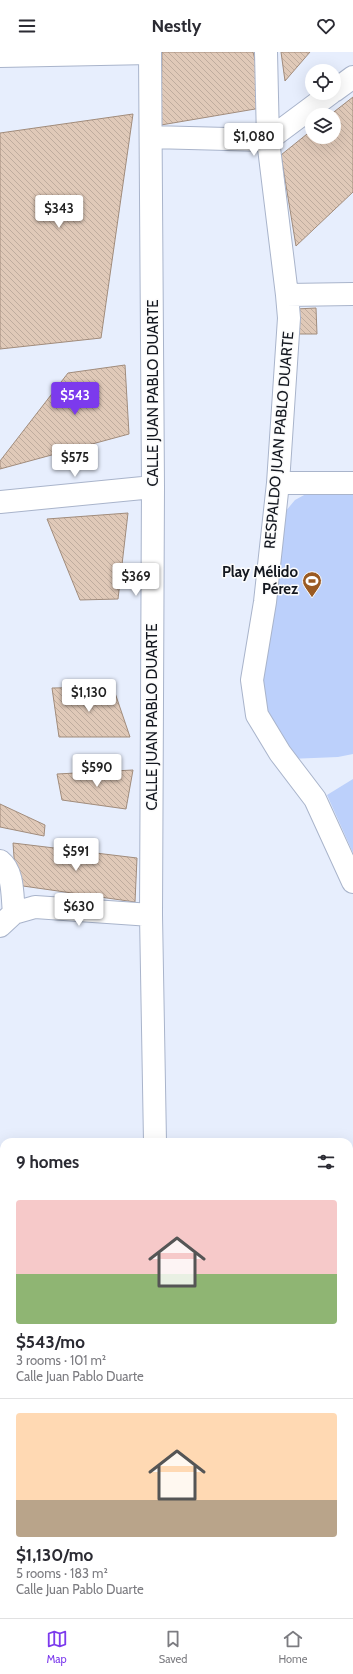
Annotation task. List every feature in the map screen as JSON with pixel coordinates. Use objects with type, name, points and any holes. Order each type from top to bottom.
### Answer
[{"type":"street","name":"RESPALDO JUAN PABLO DUARTE","points":[[266,52],[268,140],[289,318],[278,483],[265,602],[252,680],[257,715],[280,754],[315,799],[353,882]]},
{"type":"street","points":[[0,56],[150,53]]},
{"type":"street","name":"CALLE JUAN PABLO DUARTE","points":[[150,53],[153,487],[151,915],[155,1138]]},
{"type":"street","points":[[341,86],[353,77]]},
{"type":"street","points":[[151,137],[268,140],[322,100]]},
{"type":"street","points":[[287,296],[353,294]]},
{"type":"street","points":[[278,483],[353,484]]},
{"type":"street","points":[[0,502],[153,487]]},
{"type":"street","points":[[0,861],[6,865],[9,874],[7,919],[35,907],[151,915]]},
{"type":"shaded area","name":"Play Mélido Pérez","points":[[306,494],[353,494],[353,754],[338,757],[289,759],[266,721],[258,683],[285,512],[295,500]]},
{"type":"shaded area","points":[[353,779],[353,853],[327,795]]},
{"type":"building","points":[[162,52],[253,52],[267,107],[161,125]]},
{"type":"building","points":[[281,52],[310,52],[285,81]]},
{"type":"building","points":[[353,97],[353,192],[296,246],[281,155],[305,136],[305,144],[341,144],[341,108],[339,108]]},
{"type":"building","points":[[133,114],[101,338],[0,349],[0,133]]},
{"type":"building","points":[[316,308],[317,334],[297,334],[296,309]]},
{"type":"building","points":[[125,365],[129,434],[0,469],[0,461],[68,373]]},
{"type":"building","points":[[128,513],[118,599],[80,600],[47,519]]},
{"type":"building","points":[[113,687],[130,737],[59,737],[52,688]]},
{"type":"building","points":[[133,770],[126,809],[62,800],[57,774]]},
{"type":"building","points":[[0,804],[45,825],[44,836],[0,827]]},
{"type":"building","points":[[13,843],[137,858],[135,902],[16,885]]},
{"type":"place","name":"Play Mélido Pérez","points":[[312,598]]}]
